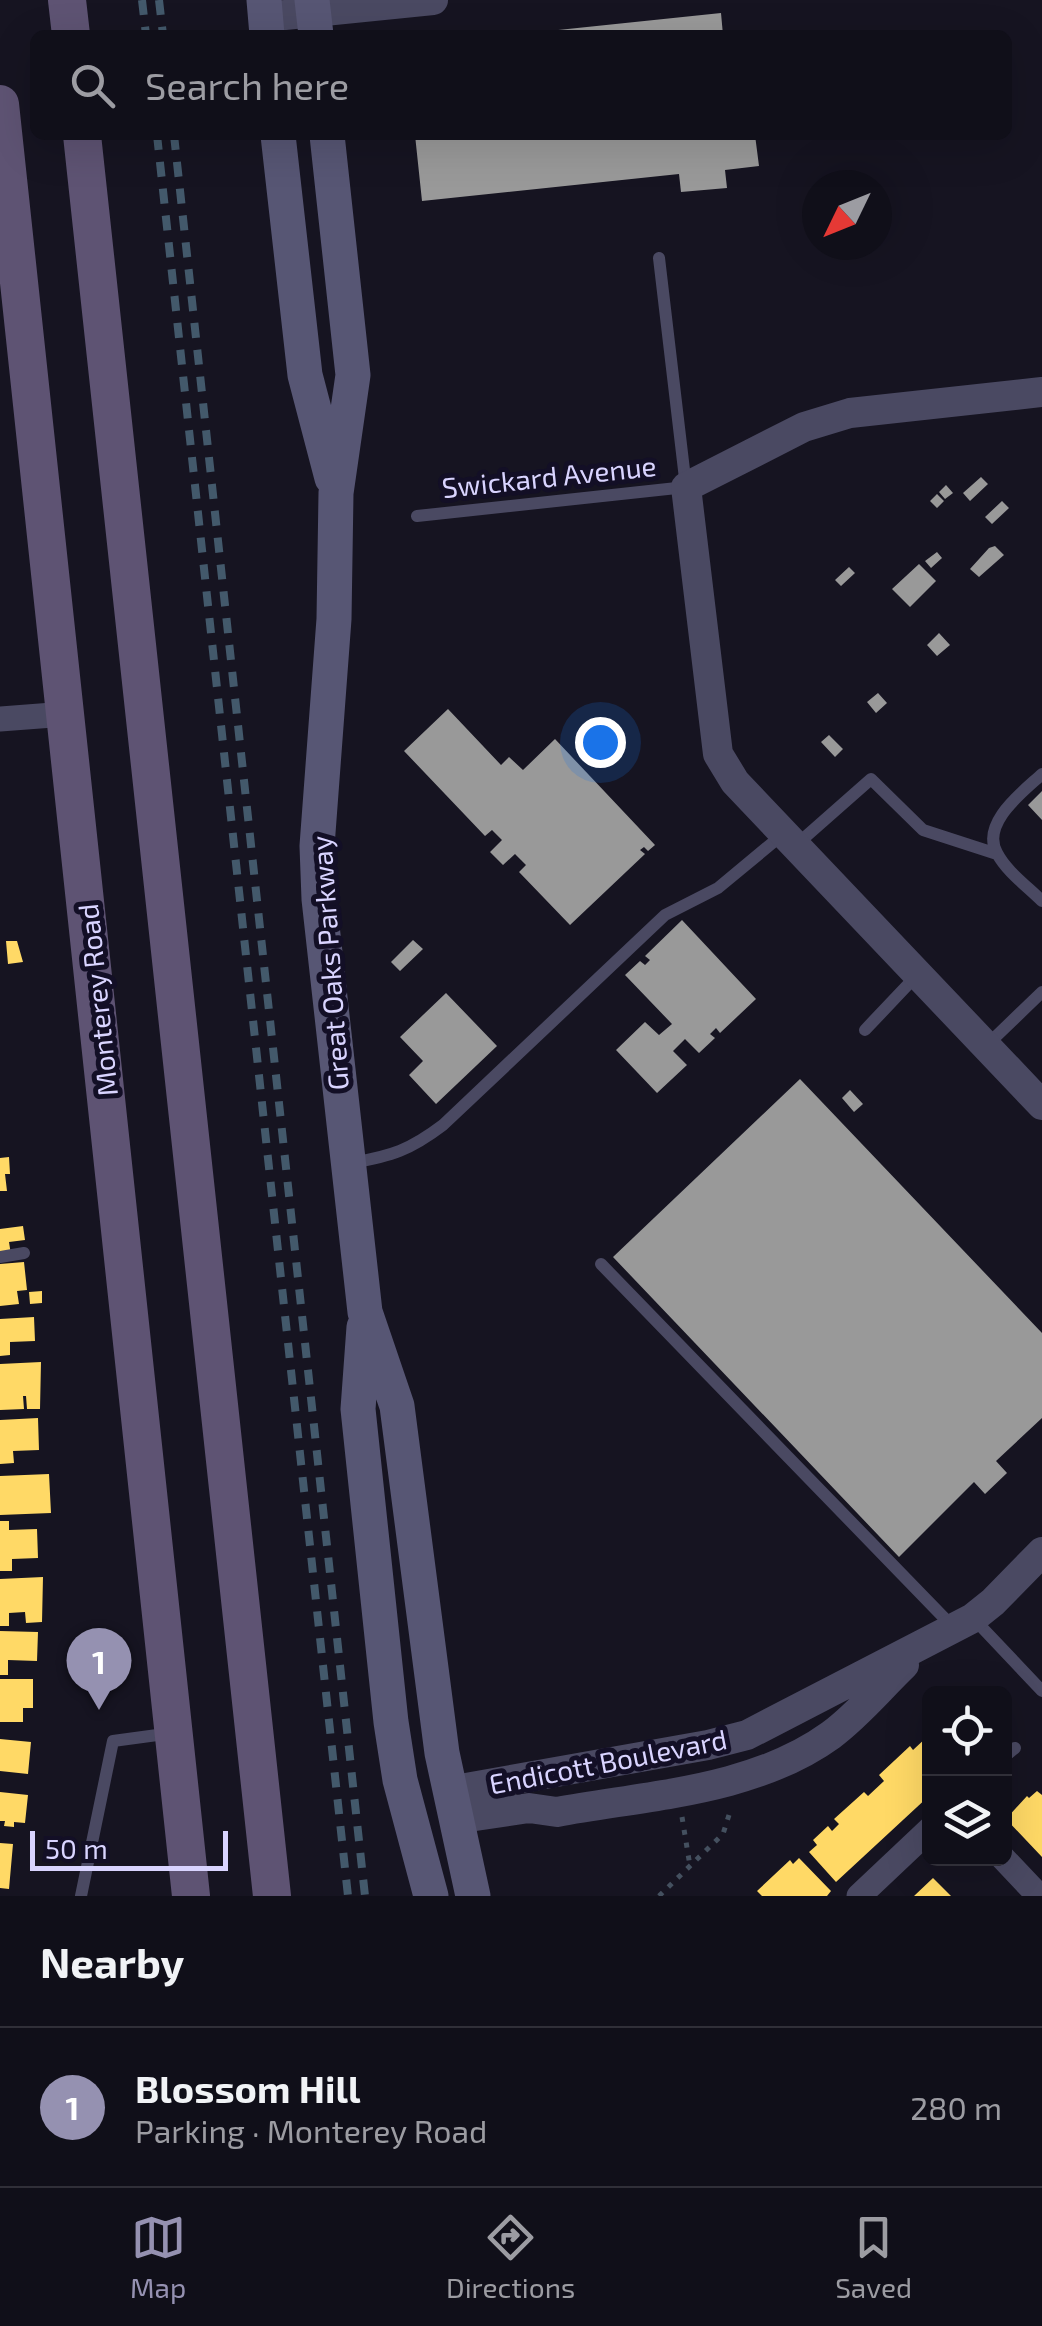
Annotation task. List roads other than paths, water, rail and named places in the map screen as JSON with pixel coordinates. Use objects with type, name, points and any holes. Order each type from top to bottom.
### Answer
[{"type":"main road","points":[[67,0],[70,30]]},
{"type":"main road","name":"Monterey Road","points":[[0,104],[191,1896]]},
{"type":"main road","points":[[83,140],[272,1896]]},
{"type":"main road","name":"Great Oaks Parkway","points":[[279,140],[304,375],[336,494]]},
{"type":"main road","name":"Great Oaks Parkway","points":[[328,140],[354,375],[336,494],[334,619],[318,864],[322,945],[366,1312],[397,1406],[452,1805],[473,1896]]},
{"type":"main road","name":"Great Oaks Parkway","points":[[366,1312],[358,1409],[391,1722],[400,1780],[430,1896]]},
{"type":"main road","points":[[391,1722],[418,1753],[427,1797],[436,1809],[452,1805]]},
{"type":"street","points":[[265,18],[314,16],[432,0]]},
{"type":"street","points":[[1042,392],[850,413],[804,427],[686,487],[718,754],[735,782],[1042,1105]]},
{"type":"street","points":[[0,718],[66,714]]},
{"type":"street","name":"Endicott Boulevard","points":[[452,1805],[607,1763],[747,1734],[963,1623],[993,1602],[1042,1552]]},
{"type":"street","name":"Endicott Boulevard","points":[[452,1805],[557,1812],[739,1778],[780,1764],[836,1732],[926,1642]]},
{"type":"street","points":[[607,1763],[614,1801]]},
{"type":"street","points":[[859,1896],[922,1837]]},
{"type":"street","points":[[1011,1866],[1039,1896]]},
{"type":"lane","points":[[659,258],[686,487]]},
{"type":"lane","name":"Swickard Avenue","points":[[417,516],[686,487]]},
{"type":"lane","points":[[1042,774],[1010,804],[995,828],[993,841],[997,854],[1042,901]]},
{"type":"lane","points":[[346,1163],[392,1156],[414,1147],[452,1116],[665,915],[718,888],[871,778],[923,830],[997,854]]},
{"type":"lane","points":[[865,1030],[918,974]]},
{"type":"lane","points":[[986,1046],[1042,992]]},
{"type":"lane","points":[[0,1256],[24,1253]]},
{"type":"lane","points":[[601,1264],[963,1623],[1042,1691]]},
{"type":"lane","points":[[81,1896],[113,1741],[175,1732]]},
{"type":"railway","points":[[142,0],[145,30]]},
{"type":"railway","points":[[159,0],[162,30]]},
{"type":"railway","points":[[158,140],[348,1896]]},
{"type":"railway","points":[[175,140],[365,1896]]},
{"type":"place","name":"Blossom Hill","points":[[99,1710]]}]
